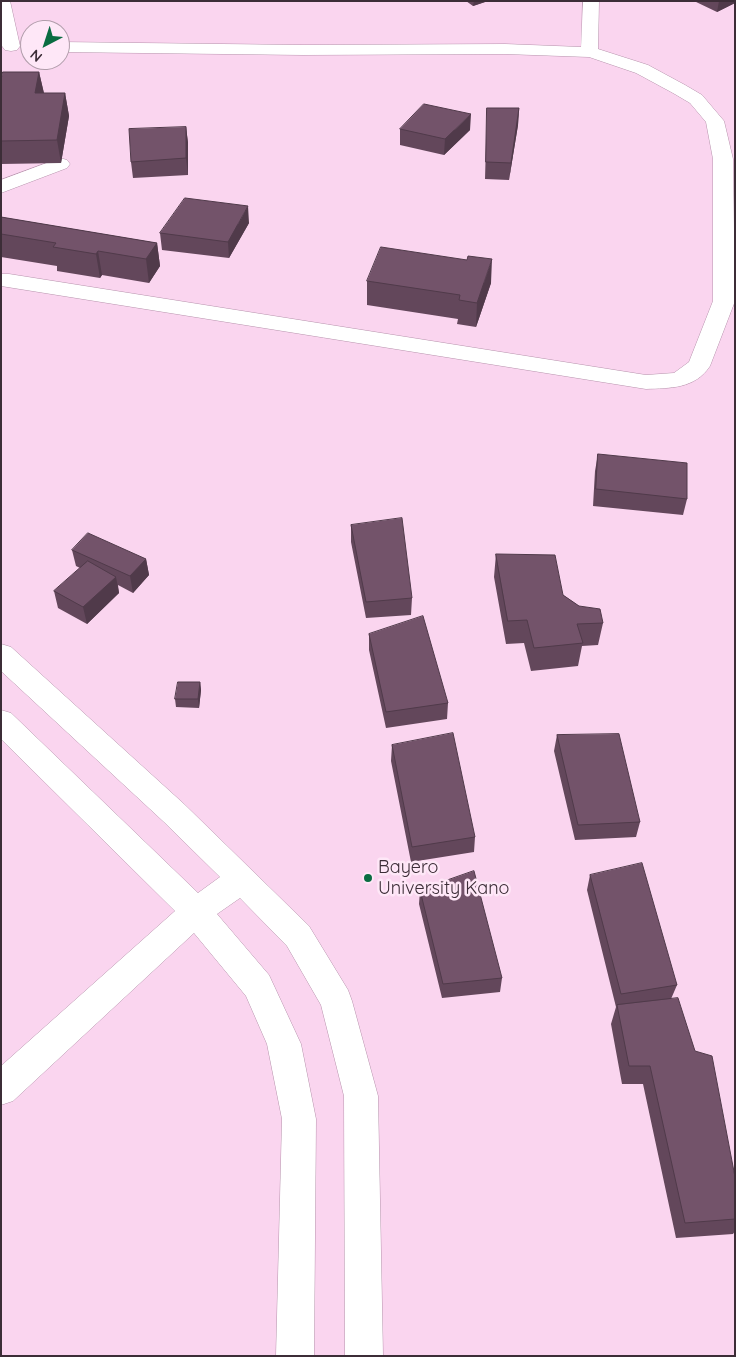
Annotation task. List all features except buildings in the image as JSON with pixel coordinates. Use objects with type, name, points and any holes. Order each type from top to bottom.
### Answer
[{"type":"street","points":[[2,1],[6,46],[20,47]]},
{"type":"street","points":[[589,52],[591,1]]},
{"type":"street","points":[[1,280],[19,281],[646,382],[680,380],[699,366],[724,300],[723,158],[715,121],[696,99],[642,70],[616,59],[589,52],[504,49],[303,50],[70,47]]},
{"type":"street","points":[[1,187],[60,164]]},
{"type":"street","points":[[1,654],[242,879],[298,936],[336,1001],[361,1096],[364,1356]]},
{"type":"street","points":[[1,721],[196,912],[258,986],[284,1044],[299,1119],[294,1356]]},
{"type":"street","points":[[1,1089],[196,912],[242,879]]},
{"type":"place","name":"Bayero University Kano","points":[[368,878]]}]
